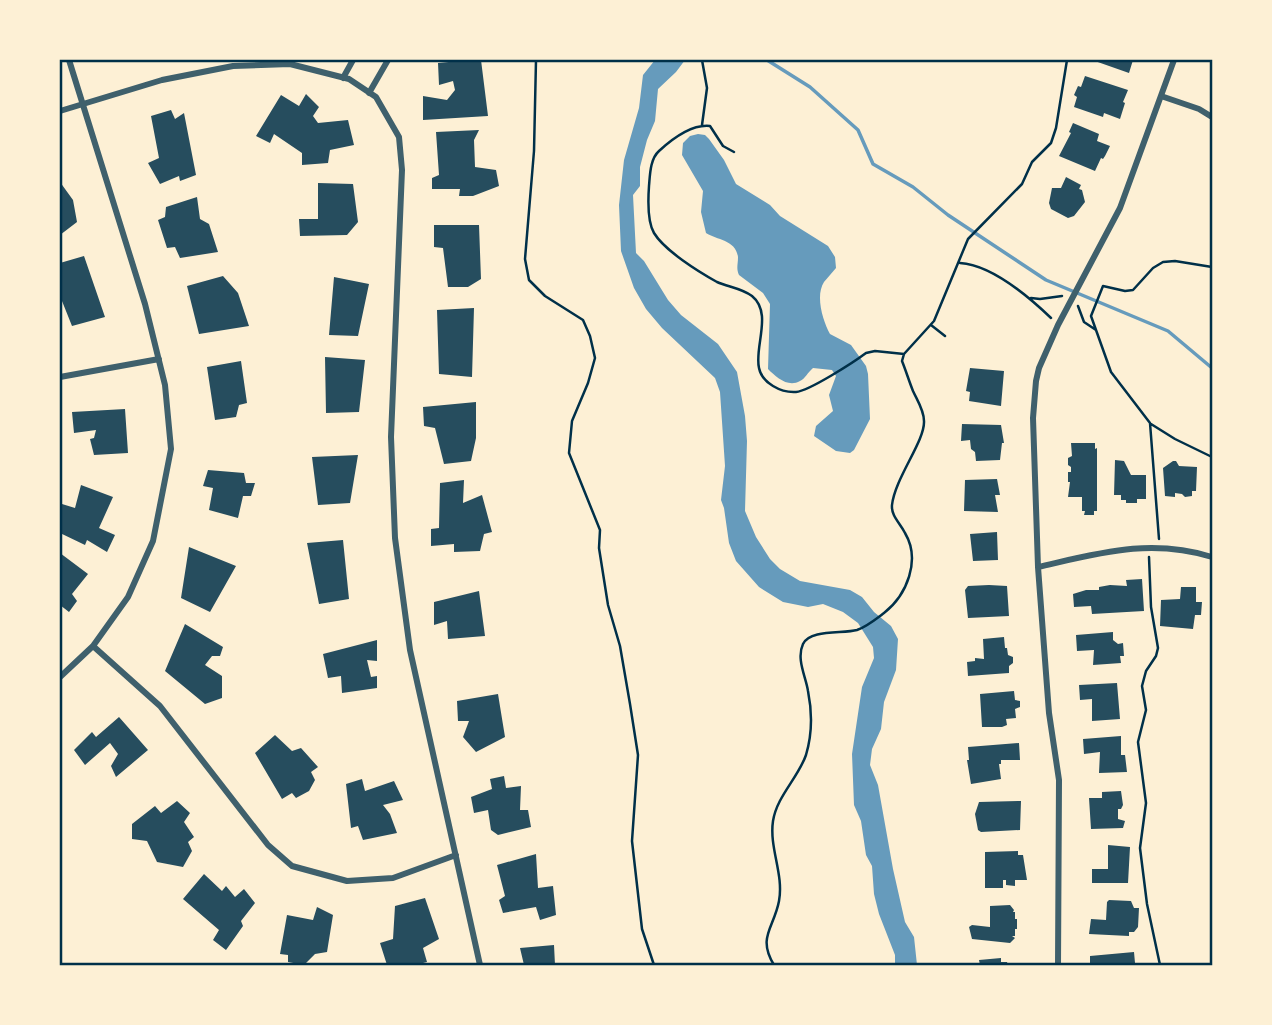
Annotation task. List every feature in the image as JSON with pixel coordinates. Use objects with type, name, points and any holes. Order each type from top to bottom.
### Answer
[{"type":"street","points":[[60,677],[93,646],[128,597],[153,541],[171,450],[165,385],[142,293],[69,60]]},
{"type":"street","points":[[343,78],[353,60]]},
{"type":"street","points":[[369,93],[388,60]]},
{"type":"street","points":[[1058,965],[1059,780],[1049,713],[1038,567],[1033,418],[1036,381],[1058,325],[1117,216],[1174,60]]},
{"type":"street","points":[[60,111],[162,80],[233,66],[290,64],[343,78],[376,97],[399,137],[402,170],[391,437],[395,538],[410,650],[480,965]]},
{"type":"street","points":[[1161,96],[1199,109],[1213,117]]},
{"type":"street","points":[[60,377],[159,359]]},
{"type":"street","points":[[1038,567],[1133,547],[1170,548],[1213,557]]},
{"type":"street","points":[[93,646],[160,706],[268,845],[292,866],[347,881],[393,878],[456,855]]},
{"type":"path","points":[[536,60],[534,152],[525,259],[529,280],[545,296],[583,320],[590,335],[595,358],[572,421],[569,453],[600,530],[599,548],[608,605],[620,646],[630,704],[638,755],[632,841],[642,929],[654,965]]},
{"type":"path","points":[[702,60],[707,88],[702,125]]},
{"type":"path","points":[[774,965],[766,950],[765,938],[779,901],[780,886],[773,822],[800,767],[810,737],[809,694],[801,657],[803,644],[818,634],[861,629],[897,600],[910,576],[912,550],[892,507],[902,473],[922,433],[924,421],[902,361],[904,354],[932,326],[970,236],[1022,184],[1035,158],[1051,143],[1067,60]]},
{"type":"path","points":[[734,152],[723,146],[710,126],[702,125],[678,137],[656,153],[651,167],[648,201],[653,232],[666,246],[719,283],[739,289],[754,298],[760,311],[759,367],[765,382],[782,390],[796,392],[875,351],[904,354]]},
{"type":"path","points":[[1213,267],[1175,261],[1163,262],[1153,268],[1133,290],[1103,286],[1091,317],[1111,372],[1150,423],[1175,439],[1213,457]]},
{"type":"path","points":[[958,263],[986,270],[1030,298],[1058,325]]},
{"type":"path","points":[[1030,298],[1062,296]]},
{"type":"path","points":[[1079,306],[1084,321],[1096,330]]},
{"type":"path","points":[[932,326],[944,336]]},
{"type":"path","points":[[1150,423],[1159,539]]},
{"type":"path","points":[[1149,554],[1151,607],[1158,648],[1144,675],[1142,686],[1146,710],[1138,742],[1146,793],[1140,848],[1147,904],[1160,965]]},
{"type":"water","points":[[655,60],[685,60],[658,89],[655,121],[640,167],[640,186],[633,195],[636,253],[644,261],[668,300],[681,315],[718,344],[737,372],[747,441],[745,511],[756,537],[770,559],[780,569],[800,581],[850,590],[862,597],[874,612],[891,626],[898,639],[896,670],[884,702],[881,729],[872,749],[870,765],[878,785],[905,922],[914,937],[917,965],[895,965],[895,955],[879,914],[872,866],[866,855],[861,821],[854,805],[852,754],[862,687],[874,658],[873,647],[858,623],[843,612],[823,604],[808,607],[783,602],[759,587],[736,561],[729,543],[721,500],[725,466],[720,392],[715,378],[662,328],[646,309],[634,288],[621,251],[619,205],[624,160],[639,108],[643,75]]},
{"type":"water","points":[[698,134],[709,139],[736,184],[828,246],[835,257],[836,268],[821,288],[823,316],[830,334],[851,345],[866,366],[868,374],[870,419],[850,453],[836,451],[814,436],[816,426],[833,411],[829,395],[836,376],[832,370],[813,368],[802,380],[791,383],[778,378],[768,369],[770,304],[763,293],[739,275],[737,251],[734,247],[706,233],[701,212],[703,191],[682,155],[683,143],[690,136]]},
{"type":"building","points":[[481,60],[488,116],[423,120],[423,96],[447,100],[455,90],[453,81],[439,85],[438,63]]},
{"type":"building","points":[[1092,60],[1133,60],[1129,73]]},
{"type":"building","points":[[1085,76],[1128,90],[1120,119],[1104,113],[1103,117],[1074,107],[1077,97],[1074,95]]},
{"type":"building","points":[[306,94],[319,107],[313,116],[318,123],[348,120],[354,145],[330,150],[328,163],[302,165],[302,153],[274,134],[270,143],[256,136],[281,95],[299,106]]},
{"type":"building","points":[[171,110],[175,119],[184,113],[196,175],[180,181],[179,176],[160,184],[148,163],[159,158],[151,116]]},
{"type":"building","points":[[1073,123],[1099,134],[1097,141],[1110,146],[1095,171],[1059,156]]},
{"type":"building","points":[[479,130],[474,140],[475,167],[496,170],[499,186],[473,196],[459,196],[460,189],[432,189],[432,178],[439,175],[436,132]]},
{"type":"building","points":[[1066,177],[1081,185],[1079,189],[1082,190],[1085,202],[1074,216],[1068,218],[1051,209],[1049,203],[1052,188],[1061,188]]},
{"type":"building","points":[[60,182],[73,200],[77,222],[60,235]]},
{"type":"building","points":[[318,183],[353,184],[358,222],[347,235],[300,236],[299,219],[318,219]]},
{"type":"building","points":[[197,197],[200,219],[209,224],[218,252],[180,258],[175,247],[167,248],[158,220],[165,217],[166,207]]},
{"type":"building","points":[[434,225],[479,225],[481,279],[468,287],[448,287],[443,248],[434,247]]},
{"type":"building","points":[[84,256],[105,317],[72,326],[60,296],[60,263]]},
{"type":"building","points":[[223,276],[238,293],[249,326],[199,334],[187,286]]},
{"type":"building","points":[[334,277],[369,284],[358,336],[329,335]]},
{"type":"building","points":[[474,308],[472,377],[439,374],[437,310]]},
{"type":"building","points":[[325,357],[365,360],[359,412],[326,413]]},
{"type":"building","points":[[241,361],[247,403],[239,405],[236,417],[215,420],[207,367]]},
{"type":"building","points":[[970,368],[1004,371],[1001,406],[969,401],[970,392],[966,391]]},
{"type":"building","points":[[476,402],[476,438],[471,461],[444,464],[435,428],[424,426],[423,407]]},
{"type":"building","points":[[125,409],[128,453],[94,455],[90,439],[94,438],[96,430],[74,433],[72,412]]},
{"type":"building","points":[[962,424],[1001,425],[1004,443],[1000,460],[976,461],[970,440],[961,441]]},
{"type":"building","points":[[1071,443],[1095,443],[1095,449],[1097,448],[1097,511],[1094,511],[1094,515],[1084,515],[1082,497],[1068,497],[1068,472],[1071,472],[1071,467],[1068,465],[1068,458],[1072,456]]},
{"type":"building","points":[[358,455],[350,503],[318,505],[312,457]]},
{"type":"building","points":[[1115,460],[1124,461],[1131,475],[1146,475],[1146,499],[1137,499],[1137,503],[1126,503],[1126,500],[1121,500],[1121,495],[1114,495]]},
{"type":"building","points":[[1173,461],[1179,466],[1197,467],[1196,491],[1192,491],[1192,496],[1185,497],[1175,493],[1175,497],[1165,496],[1163,468]]},
{"type":"building","points":[[208,470],[244,473],[246,483],[255,483],[251,496],[243,496],[238,518],[209,510],[213,488],[203,486]]},
{"type":"building","points":[[997,479],[1000,495],[995,495],[998,512],[964,511],[965,480]]},
{"type":"building","points":[[464,480],[463,503],[482,495],[492,532],[484,534],[480,551],[454,552],[454,544],[431,546],[431,529],[439,528],[440,483]]},
{"type":"building","points":[[81,485],[113,497],[99,528],[115,535],[107,552],[87,540],[85,545],[60,533],[62,504],[75,508]]},
{"type":"building","points":[[997,532],[998,560],[973,561],[970,534]]},
{"type":"building","points":[[343,540],[349,599],[319,604],[307,543]]},
{"type":"building","points":[[189,547],[236,566],[210,612],[181,598]]},
{"type":"building","points":[[60,553],[88,574],[72,594],[77,601],[69,612],[60,605]]},
{"type":"building","points":[[1142,579],[1144,611],[1092,614],[1091,606],[1074,607],[1073,594],[1099,590],[1099,587],[1110,585],[1127,586],[1126,580]]},
{"type":"building","points":[[968,586],[1007,586],[1009,616],[968,618],[965,590]]},
{"type":"building","points":[[1181,587],[1196,587],[1196,602],[1202,602],[1201,615],[1195,615],[1193,629],[1160,626],[1161,600],[1180,599]]},
{"type":"building","points":[[479,591],[485,636],[448,639],[447,621],[434,625],[434,602]]},
{"type":"building","points":[[185,624],[223,647],[220,656],[212,656],[205,665],[222,676],[222,698],[205,704],[165,671]]},
{"type":"building","points":[[1113,632],[1113,640],[1118,644],[1123,643],[1124,656],[1120,656],[1121,663],[1093,665],[1094,650],[1077,651],[1076,635]]},
{"type":"building","points":[[1004,637],[1008,655],[1013,657],[1009,673],[968,676],[967,662],[975,661],[975,658],[984,659],[983,639]]},
{"type":"building","points":[[377,640],[377,661],[367,660],[371,677],[377,676],[377,688],[342,693],[341,676],[328,678],[323,654]]},
{"type":"building","points":[[1117,683],[1120,719],[1092,721],[1092,699],[1080,700],[1079,685]]},
{"type":"building","points":[[1014,691],[1015,700],[1020,701],[1020,707],[1015,709],[1016,718],[1006,719],[1007,725],[1002,727],[982,727],[980,694]]},
{"type":"building","points":[[498,694],[505,737],[476,752],[463,737],[469,721],[458,721],[457,701]]},
{"type":"building","points":[[119,717],[148,750],[116,777],[111,766],[118,754],[110,743],[85,765],[74,750],[92,732],[96,737]]},
{"type":"building","points":[[275,735],[292,751],[301,748],[318,767],[311,772],[315,780],[309,791],[296,798],[292,793],[282,799],[255,753]]},
{"type":"building","points":[[1121,736],[1121,755],[1125,755],[1127,772],[1099,773],[1100,752],[1084,754],[1083,739]]},
{"type":"building","points":[[1019,743],[1020,760],[1001,760],[999,764],[1001,779],[971,784],[968,747]]},
{"type":"building","points":[[504,776],[506,788],[521,786],[520,810],[528,810],[531,827],[498,835],[491,830],[488,810],[474,813],[471,797],[492,789],[490,779]]},
{"type":"building","points":[[362,779],[365,791],[394,781],[403,800],[383,805],[390,814],[397,833],[363,840],[358,826],[351,828],[346,784]]},
{"type":"building","points":[[1121,791],[1123,805],[1118,809],[1118,819],[1125,821],[1123,828],[1091,829],[1089,798],[1102,798],[1102,792]]},
{"type":"building","points":[[177,801],[190,813],[184,822],[194,837],[188,842],[192,851],[183,867],[157,862],[147,841],[132,839],[132,824],[155,806],[161,813]]},
{"type":"building","points":[[1021,801],[1020,830],[978,830],[975,814],[979,802]]},
{"type":"building","points":[[1108,845],[1130,847],[1128,883],[1092,883],[1092,869],[1108,869]]},
{"type":"building","points":[[1018,851],[1018,855],[1023,855],[1027,880],[1015,880],[1015,886],[1006,885],[1006,880],[1003,880],[1003,888],[985,888],[985,852]]},
{"type":"building","points":[[536,854],[538,888],[553,886],[556,915],[540,920],[536,907],[503,913],[499,900],[505,896],[497,865]]},
{"type":"building","points":[[204,874],[222,891],[226,886],[235,897],[244,889],[255,903],[241,921],[243,926],[226,950],[213,940],[219,930],[183,899]]},
{"type":"building","points":[[425,898],[439,939],[423,948],[427,962],[387,965],[380,943],[393,939],[395,906]]},
{"type":"building","points":[[1109,900],[1131,901],[1134,908],[1139,908],[1138,927],[1134,932],[1129,932],[1129,936],[1089,934],[1091,919],[1106,920]]},
{"type":"building","points":[[1010,905],[1015,912],[1017,929],[1015,936],[1012,936],[1015,938],[1010,943],[972,939],[969,927],[972,925],[990,927],[990,906]]},
{"type":"building","points":[[317,907],[333,915],[327,952],[315,954],[304,965],[288,962],[288,955],[280,954],[287,915],[313,920]]},
{"type":"building","points":[[554,945],[555,965],[524,965],[520,948]]},
{"type":"building","points":[[1134,952],[1135,963],[1129,965],[1090,965],[1090,956]]},
{"type":"building","points":[[1001,958],[1001,962],[1007,962],[1008,965],[980,965],[979,960]]},
{"type":"waterway","points":[[767,60],[810,87],[858,130],[873,164],[913,187],[948,215],[1046,280],[1168,331],[1212,368]]}]
